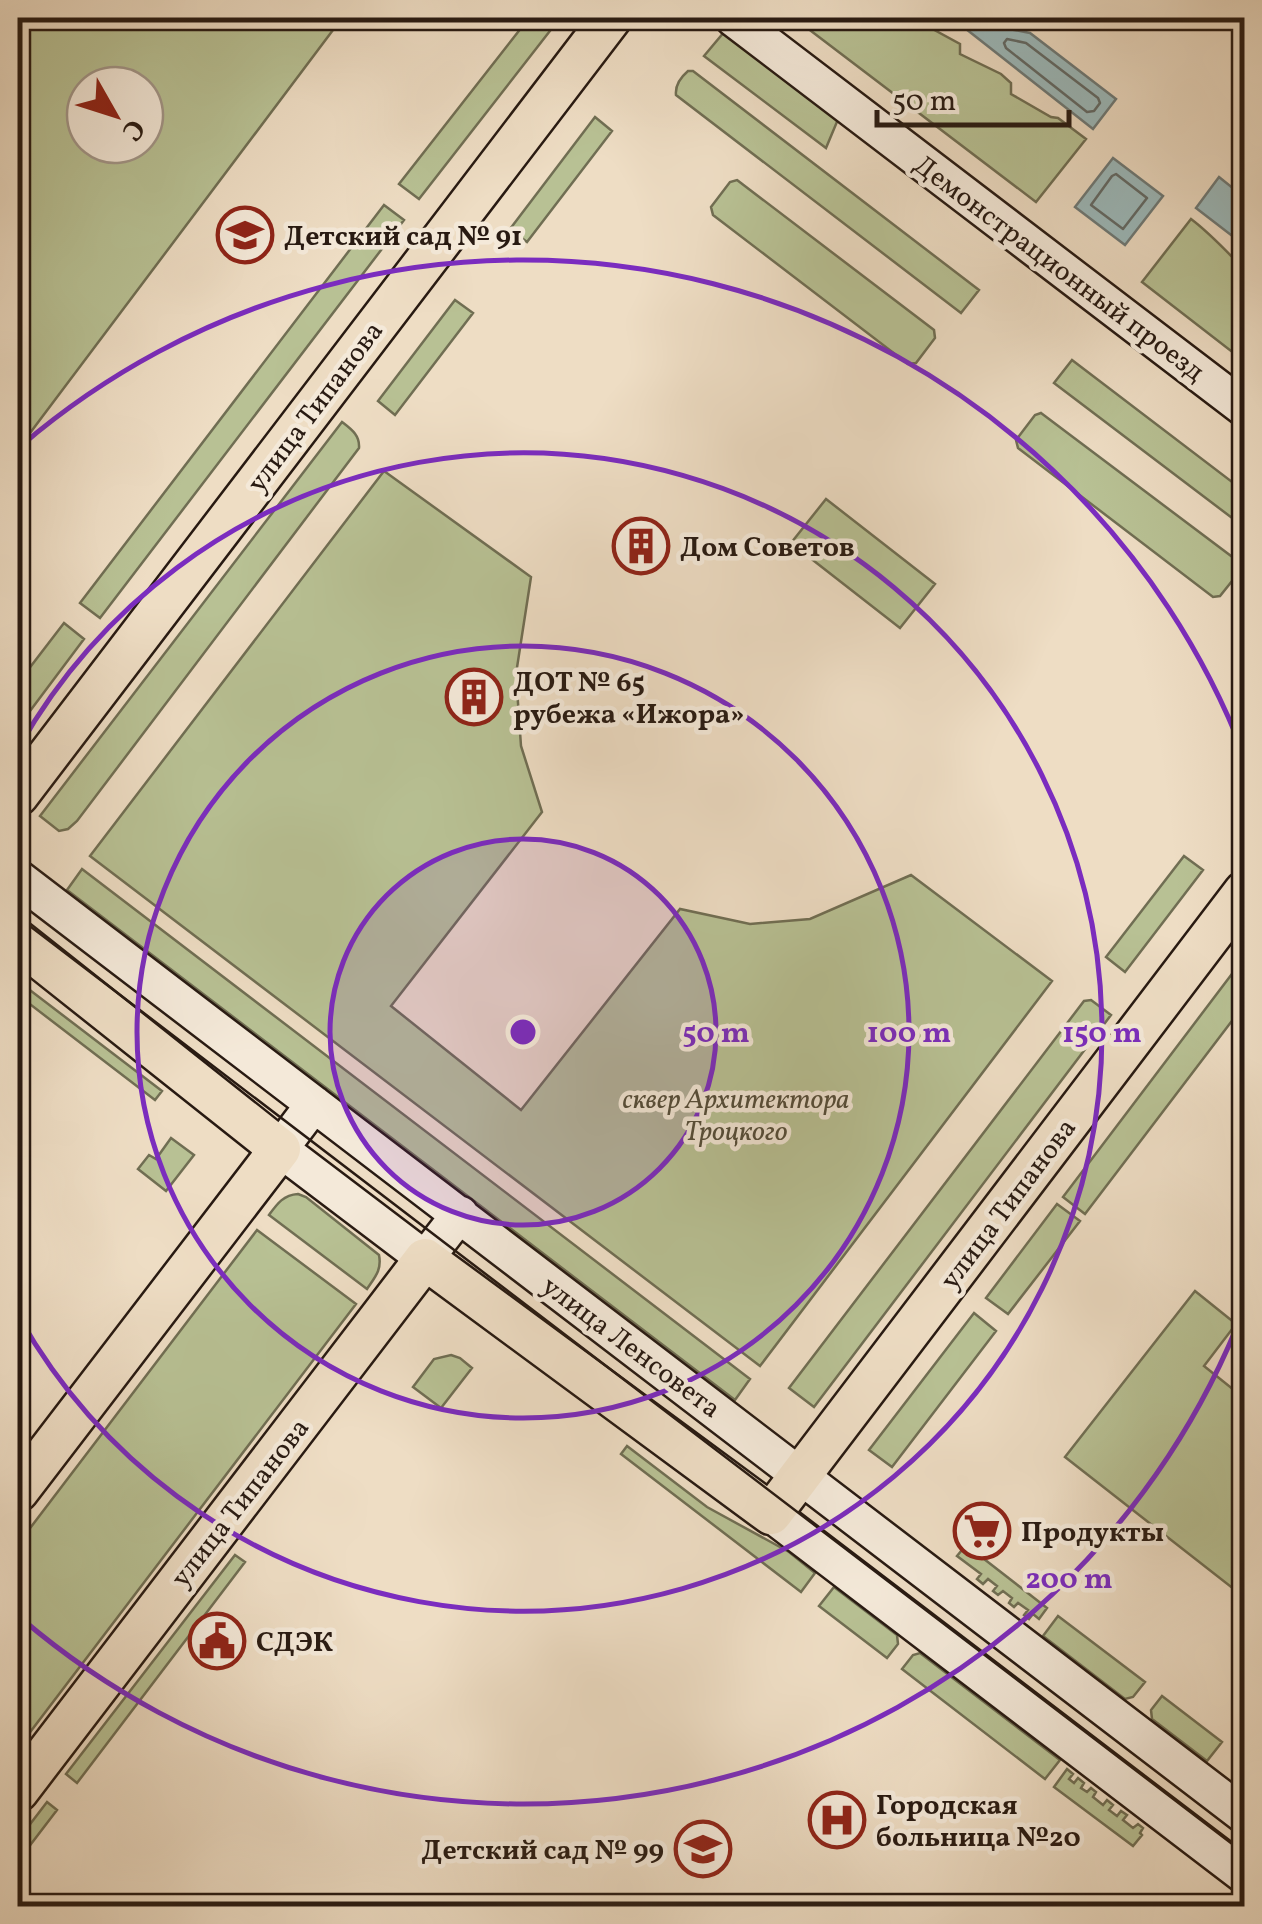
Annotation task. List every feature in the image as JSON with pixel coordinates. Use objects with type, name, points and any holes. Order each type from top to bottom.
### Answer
[{"type":"main road","name":"улица Типанова","points":[[18,795],[611,18]]},
{"type":"main road","name":"улица Типанова","points":[[771,1514],[1244,892]]},
{"type":"main road","name":"улица Ленсовета","points":[[18,941],[280,1149]]},
{"type":"main road","points":[[18,1491],[280,1149]]},
{"type":"main road","name":"улица Типанова","points":[[18,1791],[425,1259]]},
{"type":"main road","name":"улица Ленсовета","points":[[425,1259],[771,1514]]},
{"type":"street","name":"Демонстрационный проезд","points":[[733,18],[1244,408]]},
{"type":"street","name":"улица Ленсовета","points":[[18,878],[1244,1815]]},
{"type":"street","points":[[280,1149],[314,1104]]},
{"type":"street","name":"улица Ленсовета","points":[[280,1149],[425,1259]]},
{"type":"street","name":"улица Типанова","points":[[425,1259],[460,1214]]},
{"type":"street","name":"улица Ленсовета","points":[[771,1514],[1244,1876]]},
{"type":"green space","points":[[18,18],[342,18],[18,449]]},
{"type":"green space","points":[[529,18],[560,18],[419,199],[399,184]]},
{"type":"green space","points":[[794,18],[918,18],[960,44],[960,54],[1001,74],[1011,83],[1011,94],[1058,118],[1086,139],[1036,202]]},
{"type":"green space","points":[[725,31],[839,117],[826,148],[704,56]]},
{"type":"green space","points":[[688,71],[693,71],[979,290],[961,313],[676,95],[679,82]]},
{"type":"green space","points":[[595,117],[612,131],[527,242],[510,229]]},
{"type":"green space","points":[[737,180],[934,330],[935,338],[916,363],[908,364],[713,215],[711,207],[730,182]]},
{"type":"green space","points":[[384,205],[404,220],[100,618],[80,603]]},
{"type":"green space","points":[[1191,219],[1244,269],[1244,361],[1142,282]]},
{"type":"green space","points":[[455,300],[473,313],[395,415],[378,401]]},
{"type":"green space","points":[[1072,360],[1244,491],[1244,527],[1054,383]]},
{"type":"green space","points":[[1041,413],[1239,562],[1240,571],[1220,596],[1213,597],[1018,448],[1016,440],[1035,415]]},
{"type":"green space","points":[[342,422],[356,436],[359,448],[77,821],[59,831],[40,816]]},
{"type":"green space","name":"сквер Архитектора Троцкого","points":[[384,471],[531,577],[516,674],[521,746],[542,812],[391,1006],[521,1110],[680,909],[750,924],[810,919],[911,875],[1052,981],[760,1366],[90,856]]},
{"type":"green space","points":[[826,499],[935,584],[900,628],[791,543]]},
{"type":"green space","points":[[64,623],[84,639],[18,727],[18,683]]},
{"type":"green space","points":[[1184,856],[1203,870],[1125,972],[1106,957]]},
{"type":"green space","points":[[82,869],[750,1379],[735,1400],[67,890]]},
{"type":"green space","points":[[1244,958],[1244,1005],[1085,1214],[1063,1197]]},
{"type":"green space","points":[[18,981],[162,1091],[155,1100],[18,995]]},
{"type":"green space","points":[[1091,1000],[1111,1015],[814,1407],[789,1388],[1084,1001]]},
{"type":"green space","points":[[171,1138],[194,1155],[166,1191],[138,1169],[149,1155],[156,1159]]},
{"type":"green space","points":[[298,1194],[379,1255],[379,1269],[367,1289],[269,1215],[284,1198]]},
{"type":"green space","points":[[1057,1204],[1080,1221],[1008,1314],[986,1298]]},
{"type":"green space","points":[[257,1230],[356,1304],[18,1748],[18,1544]]},
{"type":"green space","points":[[1195,1291],[1236,1324],[1204,1366],[1244,1398],[1244,1597],[1065,1457]]},
{"type":"green space","points":[[974,1313],[996,1331],[892,1467],[869,1450]]},
{"type":"green space","points":[[451,1355],[472,1368],[441,1408],[413,1387],[434,1359]]},
{"type":"green space","points":[[627,1446],[707,1507],[789,1552],[815,1573],[801,1592],[621,1454]]},
{"type":"green space","points":[[966,1545],[1047,1608],[1039,1619],[1033,1614],[1029,1619],[1024,1615],[1028,1610],[1018,1603],[1014,1607],[1009,1603],[1012,1598],[1003,1591],[998,1595],[993,1591],[997,1586],[988,1579],[983,1584],[977,1579],[981,1574],[957,1556]]},
{"type":"green space","points":[[235,1555],[245,1562],[77,1783],[66,1774]]},
{"type":"green space","points":[[834,1587],[897,1635],[898,1644],[887,1658],[819,1606]]},
{"type":"green space","points":[[1058,1616],[1145,1682],[1133,1697],[1125,1699],[1043,1636]]},
{"type":"green space","points":[[920,1653],[1060,1760],[1045,1779],[902,1669],[913,1655]]},
{"type":"green space","points":[[1162,1696],[1222,1742],[1207,1761],[1152,1719],[1151,1710]]},
{"type":"green space","points":[[1067,1769],[1073,1774],[1069,1779],[1074,1783],[1078,1778],[1084,1783],[1081,1788],[1087,1792],[1091,1788],[1096,1792],[1093,1797],[1103,1805],[1107,1800],[1113,1805],[1109,1810],[1117,1816],[1121,1811],[1127,1815],[1123,1820],[1133,1828],[1138,1824],[1143,1828],[1133,1846],[1054,1787]]},
{"type":"green space","points":[[47,1802],[57,1810],[18,1861],[18,1840]]},
{"type":"water","points":[[952,18],[1030,33],[1116,99],[1093,129]]},
{"type":"water","points":[[1113,158],[1163,196],[1125,245],[1075,207]]},
{"type":"water","points":[[1219,177],[1244,197],[1244,245],[1196,208]]},
{"type":"tram line","points":[[18,917],[1244,1853]]},
{"type":"place","name":"Детский сад № 91","points":[[245,235]]},
{"type":"place","name":"Дом Советов","points":[[641,546]]},
{"type":"place","name":"ДОТ № 65 рубежа «Ижора»","points":[[474,697]]},
{"type":"place","name":"Продукты","points":[[982,1531]]},
{"type":"place","name":"СДЭК","points":[[217,1641]]},
{"type":"place","name":"Городская больница №20","points":[[837,1820]]},
{"type":"place","name":"Детский сад № 99","points":[[703,1849]]}]
